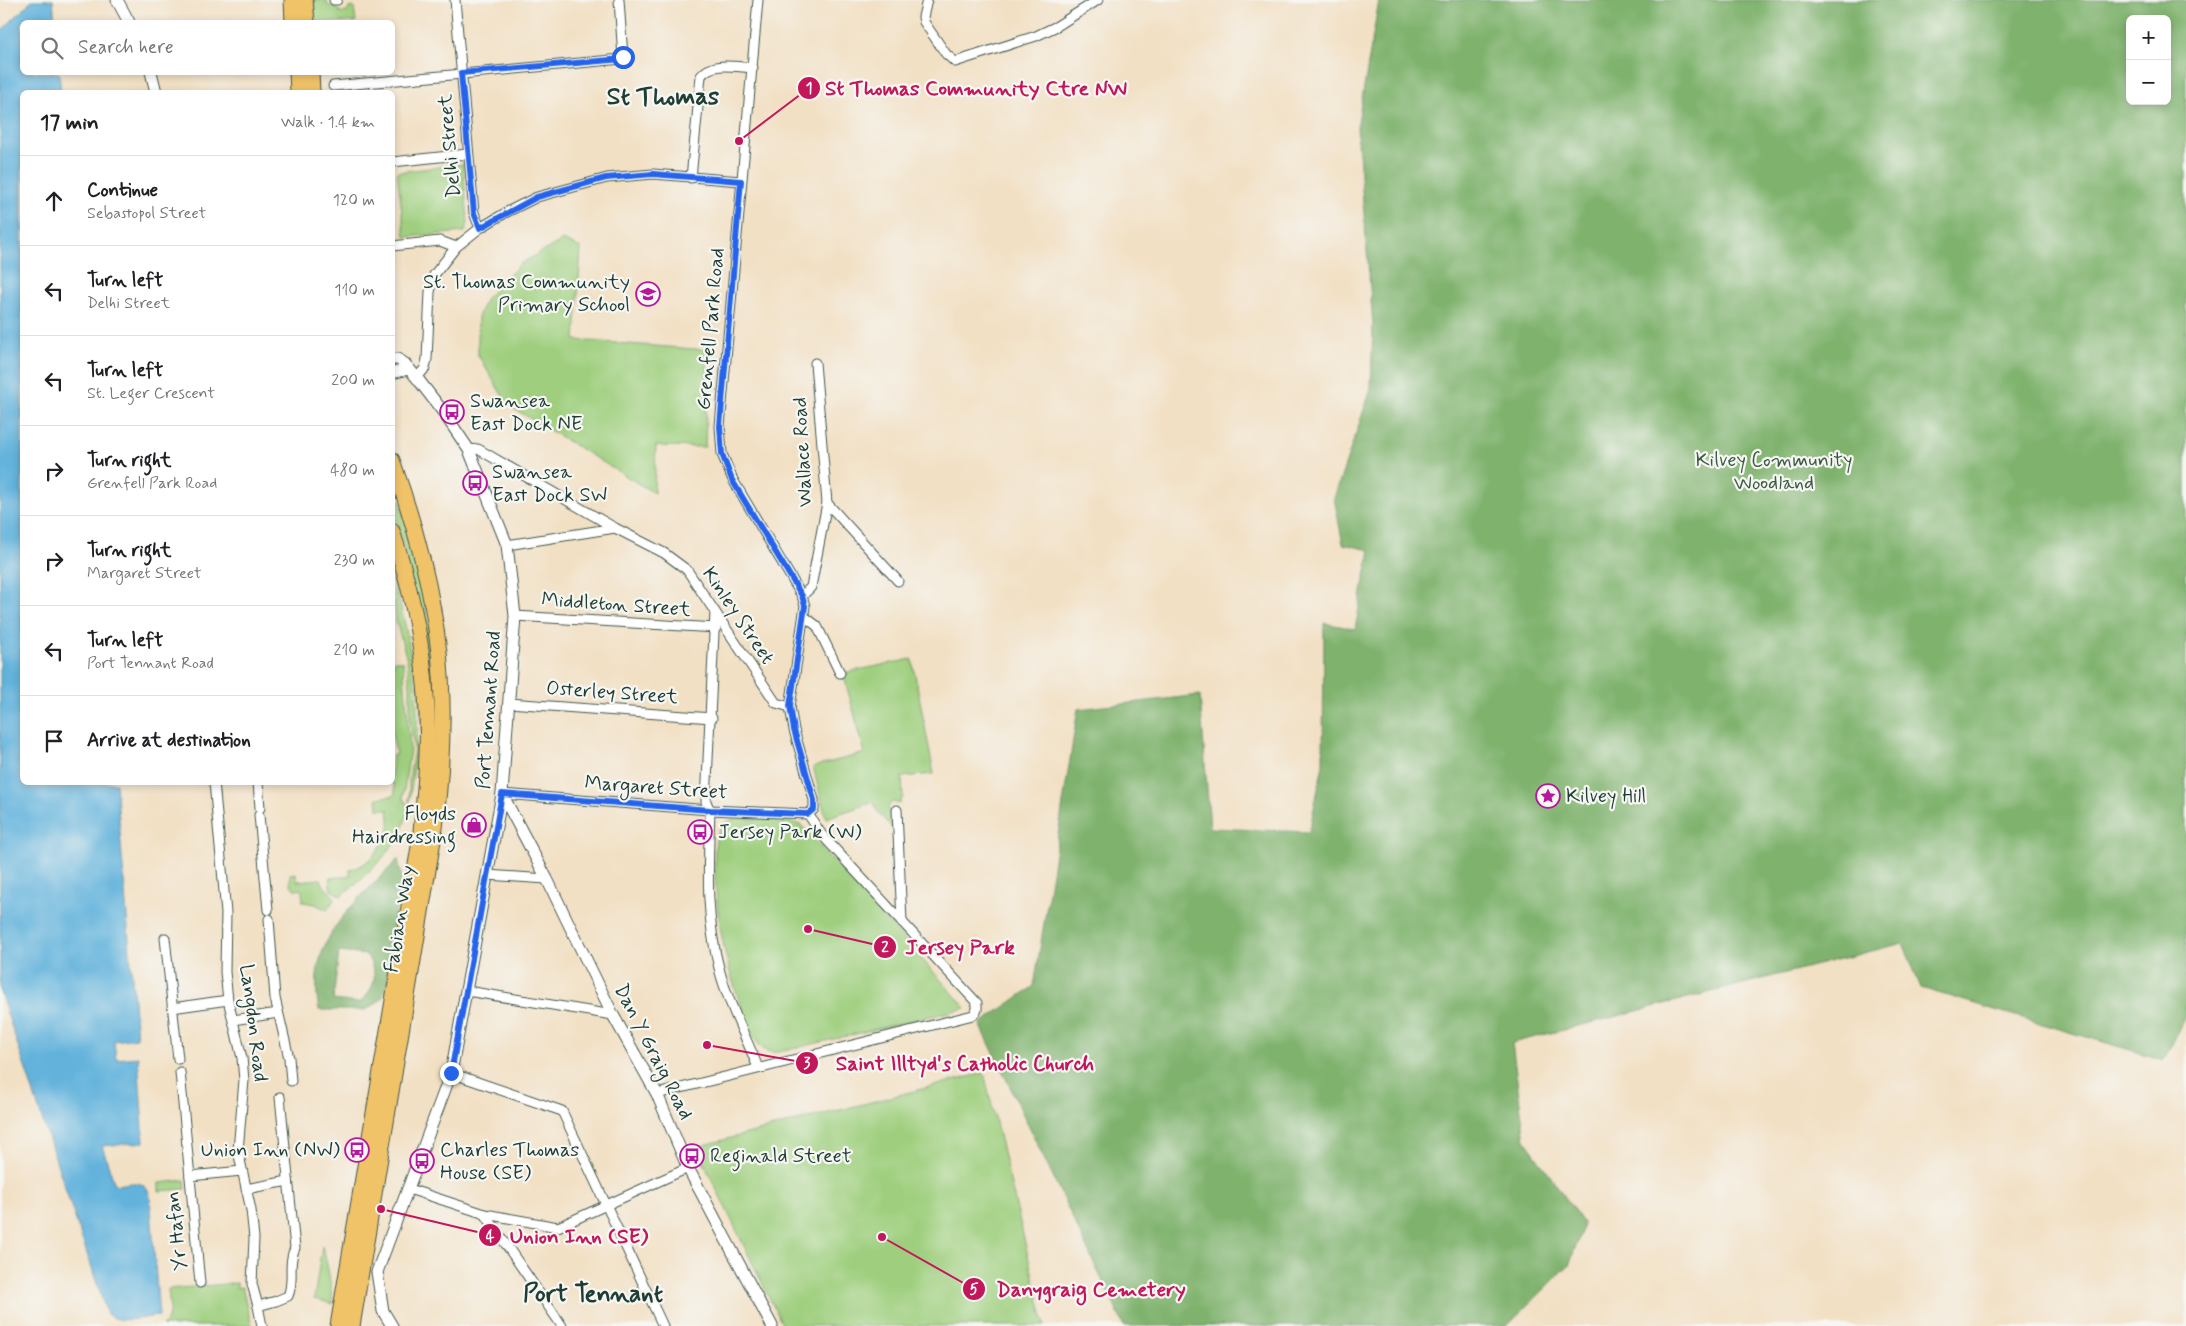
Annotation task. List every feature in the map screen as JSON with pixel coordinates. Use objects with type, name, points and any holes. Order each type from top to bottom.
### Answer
[{"type":"highway","points":[[292,0],[293,20]]},
{"type":"highway","points":[[305,0],[307,20]]},
{"type":"highway","points":[[297,75],[298,90]]},
{"type":"highway","points":[[310,75],[312,90]]},
{"type":"highway","name":"Fabian Way","points":[[352,1326],[435,828],[442,754],[442,692],[433,611],[418,542],[395,469]]},
{"type":"highway","name":"Fabian Way","points":[[338,1326],[420,841],[424,796],[427,721],[423,670],[411,597],[395,541]]},
{"type":"street","points":[[117,0],[128,20]]},
{"type":"street","name":"Delhi Street","points":[[455,0],[474,213],[480,228]]},
{"type":"street","points":[[333,86],[622,59],[619,0]]},
{"type":"street","name":"Grenfell Park Road","points":[[758,0],[720,426],[722,454],[732,480],[802,596],[805,606],[805,617],[790,706],[794,730],[814,800],[814,809],[808,814]]},
{"type":"street","points":[[927,0],[923,17],[924,22],[946,54],[955,62],[1036,36],[1057,26],[1098,0]]},
{"type":"street","points":[[691,178],[701,76],[712,66],[753,68]]},
{"type":"street","points":[[152,75],[156,90]]},
{"type":"street","points":[[395,162],[468,154]]},
{"type":"street","points":[[395,373],[413,374],[425,368],[430,292],[434,275],[456,247],[480,228],[537,197],[606,178],[653,174],[741,181]]},
{"type":"street","points":[[395,246],[440,241],[456,247]]},
{"type":"street","name":"Port Tennant Road","points":[[392,1326],[383,1311],[376,1272],[451,1073],[502,794],[515,616],[507,545],[468,450],[444,413],[413,374],[398,359],[395,359]]},
{"type":"street","name":"Wallace Road","points":[[802,596],[810,587],[827,503],[815,363]]},
{"type":"street","name":"Kinley Street","points":[[468,450],[478,449],[615,528],[664,553],[687,570],[776,703],[790,706]]},
{"type":"street","points":[[827,503],[898,581]]},
{"type":"street","points":[[507,545],[615,528]]},
{"type":"street","points":[[716,612],[712,718],[706,802],[710,810],[707,900],[720,972],[729,999],[758,1068]]},
{"type":"street","name":"Middleton Street","points":[[515,616],[716,628]]},
{"type":"street","points":[[805,617],[818,626],[840,673]]},
{"type":"street","name":"Osterley Street","points":[[509,703],[712,718]]},
{"type":"street","name":"Langdon Road","points":[[214,785],[226,913],[225,972],[228,1000],[242,1058],[244,1080],[238,1150],[251,1210],[254,1238],[252,1284],[262,1326]]},
{"type":"street","points":[[258,785],[278,1013],[289,1058],[291,1081]]},
{"type":"street","name":"Margaret Street","points":[[502,794],[710,810],[808,814]]},
{"type":"street","name":"Dan Y Graig Road","points":[[502,794],[547,879],[612,1016],[657,1094],[688,1168],[772,1326]]},
{"type":"street","points":[[897,810],[902,922]]},
{"type":"street","points":[[657,1094],[971,1015],[977,1010],[977,1003],[822,835],[808,814]]},
{"type":"street","points":[[487,876],[547,879]]},
{"type":"street","points":[[164,938],[178,1059]]},
{"type":"street","points":[[467,991],[612,1016]]},
{"type":"street","points":[[172,1008],[228,1000]]},
{"type":"street","points":[[232,1020],[278,1013]]},
{"type":"street","name":"Yr Hafan","points":[[180,1072],[200,1283]]},
{"type":"street","points":[[451,1073],[562,1111],[663,1326]]},
{"type":"street","points":[[258,1306],[276,1302],[288,1296],[292,1286],[290,1258],[295,1248],[280,1097]]},
{"type":"street","points":[[409,1188],[485,1214],[558,1227],[688,1168]]},
{"type":"street","name":"Yr Hafan","points":[[190,1176],[242,1171]]},
{"type":"street","points":[[246,1188],[288,1181]]},
{"type":"street","points":[[485,1214],[562,1326]]},
{"type":"green space","points":[[314,0],[327,0],[327,5],[336,7],[340,12],[347,12],[349,8],[354,7],[356,20],[315,20]]},
{"type":"green space","name":"Kilvey Community Woodland","points":[[1379,0],[2186,0],[2186,1014],[2164,1060],[1921,988],[1903,943],[1512,1043],[1525,1140],[1584,1224],[1569,1265],[1507,1326],[1124,1326],[980,1024],[1034,986],[1078,709],[1200,695],[1210,828],[1309,832],[1323,765],[1324,623],[1355,629],[1370,550],[1343,544],[1334,498],[1371,389],[1373,325],[1357,128]]},
{"type":"green space","points":[[463,164],[468,223],[465,232],[405,237],[397,172]]},
{"type":"green space","points":[[563,240],[581,248],[575,340],[708,350],[705,447],[656,446],[654,493],[508,405],[478,355],[478,317],[486,298],[520,264]]},
{"type":"green space","points":[[395,483],[424,588],[438,706],[429,811],[408,561],[395,520]]},
{"type":"green space","points":[[395,584],[415,680],[417,737],[409,803],[409,780],[414,749],[410,717],[410,685],[407,660],[396,621]]},
{"type":"green space","points":[[912,659],[934,774],[902,777],[903,798],[901,798],[900,804],[892,802],[888,807],[893,819],[893,829],[877,811],[874,802],[826,818],[813,767],[865,753],[843,673]]},
{"type":"green space","points":[[395,661],[403,661],[410,749],[403,798],[409,807],[405,821],[392,846],[373,867],[341,896],[331,890],[329,878],[350,876],[350,869],[363,865],[369,860],[387,835],[389,828],[388,809],[378,809],[377,798],[395,794]]},
{"type":"green space","points":[[735,818],[788,821],[801,825],[966,1008],[779,1052],[769,1052],[763,1049],[751,1031],[737,995],[723,942],[717,905],[715,851],[717,835],[726,822]]},
{"type":"green space","points":[[398,859],[402,879],[389,943],[391,971],[382,999],[366,1010],[319,1010],[317,984],[319,962],[326,943],[350,908]],"holes":[[[339,952],[367,955],[374,975],[370,991],[360,1003],[333,1000]]]},
{"type":"green space","points":[[296,873],[297,881],[321,879],[324,886],[335,898],[327,910],[315,904],[303,902],[302,890],[294,889],[290,883],[290,874]]},
{"type":"green space","points":[[984,1073],[1045,1326],[783,1326],[696,1147]]},
{"type":"green space","points":[[185,1180],[186,1189],[159,1191],[159,1183]]},
{"type":"green space","points":[[322,1246],[329,1275],[333,1304],[314,1299]]},
{"type":"green space","points":[[237,1283],[237,1288],[242,1287],[252,1326],[162,1326],[169,1314],[168,1289]]},
{"type":"water","points":[[32,0],[53,0],[55,20],[20,20],[20,75],[59,75],[61,90],[20,90],[20,785],[116,785],[137,1038],[114,1041],[116,1059],[138,1057],[144,1142],[102,1146],[115,1185],[141,1184],[150,1196],[159,1316],[132,1320],[118,1319],[107,1314],[0,992],[0,32]]},
{"type":"place","name":"St Thomas Community Ctre NW","points":[[739,141]]},
{"type":"place","name":"St. Thomas Community Primary School","points":[[648,294]]},
{"type":"place","name":"Swansea East Dock NE","points":[[452,412]]},
{"type":"place","name":"Swansea East Dock SW","points":[[475,483]]},
{"type":"place","name":"Kilvey Hill","points":[[1548,796]]},
{"type":"place","name":"Floyds Hairdressing","points":[[474,825]]},
{"type":"place","name":"Jersey Park (W)","points":[[700,832]]},
{"type":"place","name":"Jersey Park","points":[[808,929]]},
{"type":"place","name":"Saint Illtyd's Catholic Church","points":[[707,1045]]},
{"type":"place","name":"Union Inn (NW)","points":[[357,1150]]},
{"type":"place","name":"Reginald Street","points":[[692,1156]]},
{"type":"place","name":"Charles Thomas House (SE)","points":[[422,1161]]},
{"type":"place","name":"Union Inn (SE)","points":[[381,1209]]},
{"type":"place","name":"Danygraig Cemetery","points":[[882,1237]]},
{"type":"district","name":"St Thomas","points":[[663,97]]},
{"type":"district","name":"Port Tennant","points":[[593,1294]]},
{"type":"route","points":[[451,1073],[502,794],[720,810],[808,814],[814,809],[814,800],[794,730],[790,706],[805,617],[805,606],[802,596],[732,480],[722,454],[720,426],[741,181],[653,174],[606,178],[537,197],[480,228],[474,213],[461,73],[622,59],[623,57]]}]
